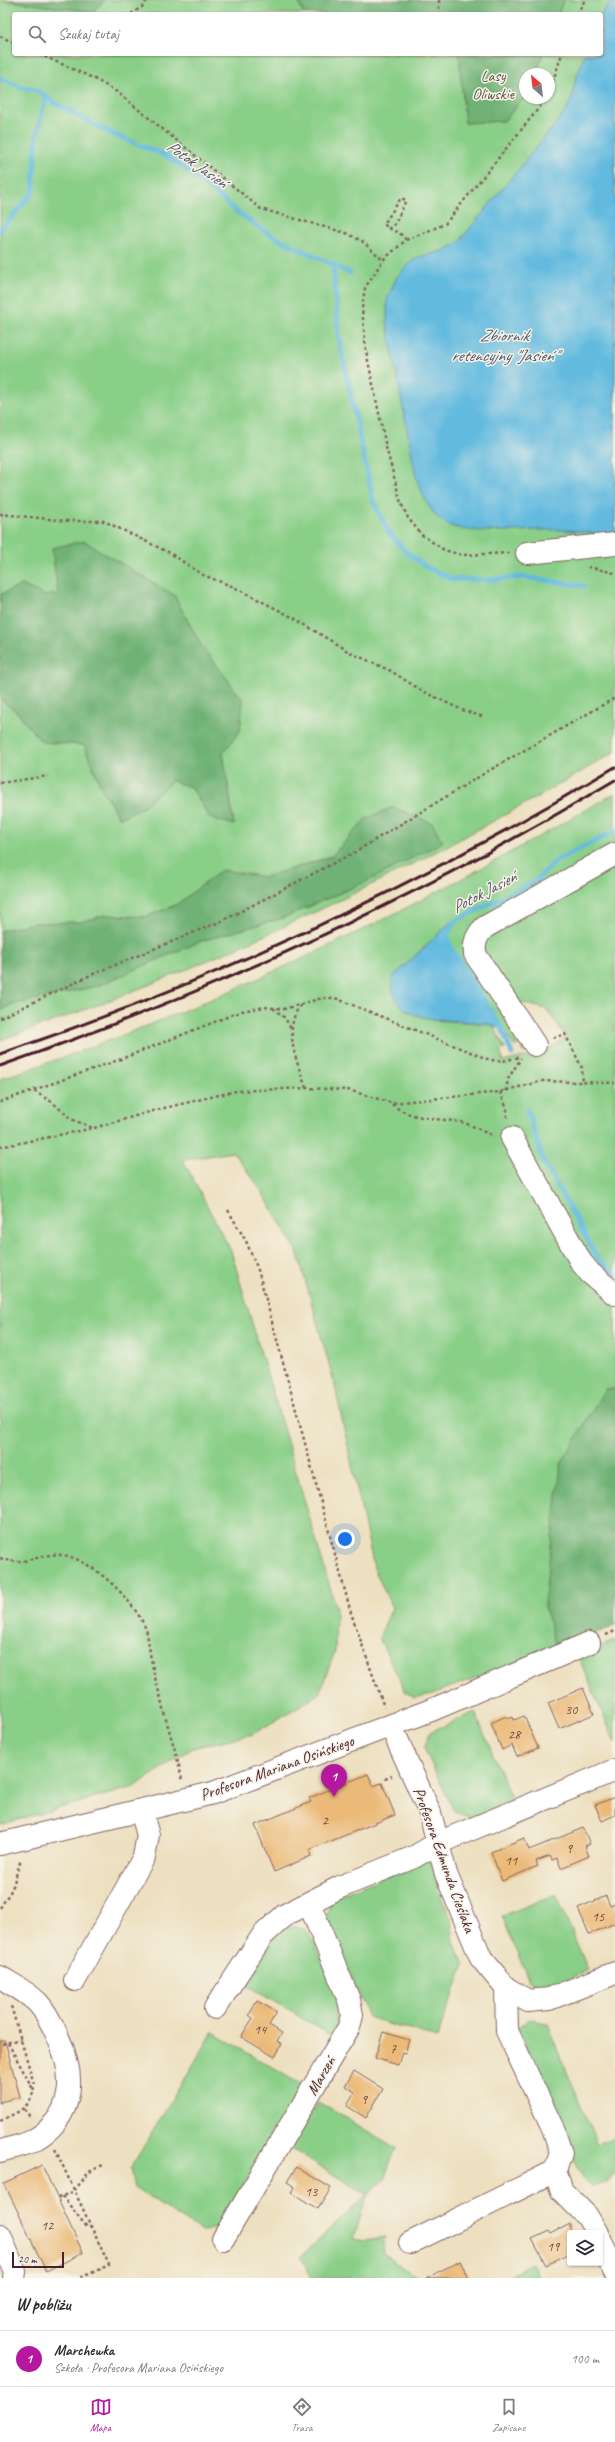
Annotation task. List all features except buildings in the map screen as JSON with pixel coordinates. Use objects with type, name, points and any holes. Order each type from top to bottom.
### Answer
[{"type":"street","points":[[527,553],[615,544]]},
{"type":"street","points":[[535,1045],[475,954],[476,939],[485,927],[615,854]]},
{"type":"street","points":[[512,1138],[581,1262],[590,1273],[615,1294]]},
{"type":"street","name":"Profesora Mariana Osińskiego","points":[[0,1844],[213,1793],[391,1726],[589,1642]]},
{"type":"street","name":"Profesora Edmunda Cieślaka","points":[[391,1726],[430,1813],[446,1874],[481,1958],[506,1988],[528,2001],[549,1999],[615,1973]]},
{"type":"street","points":[[215,2008],[263,1935],[285,1915],[340,1887],[414,1857],[438,1843],[615,1770]]},
{"type":"street","points":[[75,1980],[144,1857],[148,1835],[141,1811]]},
{"type":"street","name":"Marzeń","points":[[223,2239],[349,2027],[352,2015],[349,2000],[309,1903]]},
{"type":"street","points":[[0,1977],[27,1994],[46,2016],[66,2055],[70,2078],[68,2098],[60,2118],[31,2141],[0,2151]]},
{"type":"street","points":[[506,1988],[507,2031],[553,2129],[561,2153],[555,2171],[562,2191],[587,2216],[595,2230]]},
{"type":"street","points":[[410,2243],[555,2171]]},
{"type":"street","points":[[0,2235],[15,2272],[14,2278]]},
{"type":"street","points":[[603,2246],[615,2273]]},
{"type":"path","points":[[134,12],[142,7],[147,0]]},
{"type":"path","points":[[439,0],[439,12]]},
{"type":"path","points":[[578,12],[585,0]]},
{"type":"path","points":[[0,36],[12,41]]},
{"type":"path","points":[[44,56],[93,78],[117,92],[261,210],[346,233],[362,241],[382,260]]},
{"type":"path","points":[[555,75],[561,56]]},
{"type":"path","points":[[527,553],[462,555],[444,550],[422,535],[408,518],[401,503],[386,447],[362,324],[365,288],[382,260],[406,240],[445,224],[542,104]]},
{"type":"path","points":[[388,229],[395,224],[406,200],[401,198],[384,224],[388,229],[400,232],[406,240]]},
{"type":"path","points":[[0,514],[68,521],[104,521],[164,550],[203,575],[234,587],[294,618],[349,652],[391,671],[422,691],[462,710],[484,717]]},
{"type":"path","points":[[584,566],[615,574]]},
{"type":"path","points":[[0,1018],[91,976],[224,920],[355,852],[490,770],[615,698]]},
{"type":"path","points":[[0,783],[48,776]]},
{"type":"path","points":[[0,1102],[121,1059],[242,1011],[273,1008],[284,1009],[322,998],[335,998],[490,1060],[503,1061],[523,1056],[508,1079],[506,1091]]},
{"type":"path","points":[[302,1004],[292,1020],[292,1030],[297,1065],[306,1088]]},
{"type":"path","points":[[273,1008],[285,1018],[292,1030]]},
{"type":"path","points":[[535,1045],[565,1034],[582,1068],[583,1083]]},
{"type":"path","points":[[0,1147],[94,1128],[156,1110],[236,1091],[306,1088],[348,1090],[392,1103],[500,1092],[542,1081],[615,1083]]},
{"type":"path","points":[[33,1090],[52,1102],[71,1119],[94,1128]]},
{"type":"path","points":[[392,1103],[401,1112],[435,1119],[461,1122],[494,1136],[512,1138],[507,1120],[507,1109],[500,1092]]},
{"type":"path","points":[[228,1210],[246,1241],[258,1270],[351,1613],[391,1726]]},
{"type":"path","points":[[0,1558],[12,1562],[21,1562],[50,1553],[76,1559],[128,1599],[145,1628],[161,1701],[179,1763],[182,1781],[177,1802]]},
{"type":"path","points":[[0,1908],[12,1889],[23,1854]]},
{"type":"path","points":[[0,2121],[24,2108],[32,2100],[34,2092],[34,2084],[9,1998]]},
{"type":"path","points":[[2,2044],[21,2039]]},
{"type":"path","points":[[8,2043],[34,2092]]},
{"type":"path","points":[[53,2146],[109,2265],[80,2278]]},
{"type":"path","points":[[58,2198],[74,2191],[89,2172],[105,2164]]},
{"type":"path","points":[[62,2196],[86,2227],[90,2226]]},
{"type":"green space","points":[[0,0],[93,12],[12,12],[12,56],[459,56],[465,123],[504,121],[519,104],[555,104],[555,68],[538,68],[542,56],[603,56],[603,12],[559,12],[564,0],[615,0],[615,752],[467,836],[315,912],[160,981],[0,1040],[0,1011],[11,1005],[97,986],[201,941],[283,918],[374,878],[366,819],[332,856],[265,877],[222,870],[176,905],[145,917],[106,915],[80,922],[33,923],[0,931],[0,699],[16,711],[42,742],[84,745],[101,787],[119,818],[141,808],[172,781],[191,786],[210,818],[234,824],[223,753],[240,731],[243,700],[201,645],[174,595],[52,548],[58,593],[46,597],[22,585],[0,595]]},
{"type":"green space","points":[[4,0],[105,0],[93,12]]},
{"type":"green space","points":[[105,0],[297,0],[303,12],[93,12]]},
{"type":"green space","points":[[297,0],[564,0],[559,12],[303,12]]},
{"type":"green space","name":"Lasy Oliwskie","points":[[459,56],[542,56],[538,68],[519,68],[519,104],[504,121],[465,123]]},
{"type":"green space","points":[[84,541],[174,595],[201,645],[243,700],[240,731],[223,753],[234,825],[210,818],[191,787],[172,781],[141,808],[119,818],[101,787],[84,745],[42,742],[16,711],[0,699],[0,595],[22,585],[46,596],[58,593],[52,548]]},
{"type":"green space","points":[[615,793],[615,849],[471,938],[525,1048],[524,1053],[521,1044],[514,1046],[450,946],[447,935],[455,922],[450,923],[392,978],[435,1020],[493,1024],[505,1049],[500,1050],[503,1062],[523,1057],[536,1058],[566,1037],[546,1009],[514,1001],[478,943],[615,861],[615,1389],[605,1389],[556,1648],[432,1694],[414,1698],[405,1691],[379,1638],[392,1608],[374,1568],[334,1382],[297,1251],[257,1184],[233,1152],[183,1160],[231,1251],[336,1608],[335,1651],[319,1694],[253,1734],[192,1748],[134,1787],[0,1825],[0,1079],[160,1021],[238,988],[391,915],[467,876]]},
{"type":"green space","points":[[393,807],[432,823],[443,842],[374,878],[283,918],[201,941],[97,986],[11,1005],[0,1011],[0,931],[33,923],[80,922],[106,915],[145,917],[176,905],[222,870],[265,877],[331,857],[366,819]]},
{"type":"green space","points":[[605,1389],[615,1389],[615,1626],[556,1648],[544,1603],[561,1464]]},
{"type":"green space","points":[[615,1641],[615,1743],[579,1658],[590,1651]]},
{"type":"green space","points":[[475,1712],[512,1800],[471,1818],[454,1811],[424,1748],[430,1732]]},
{"type":"green space","points":[[428,1859],[438,1876],[440,1894],[451,1918],[454,1942],[464,1964],[437,2038],[368,2017],[326,1916],[333,1898]]},
{"type":"green space","points":[[556,1894],[588,1970],[546,1989],[529,1981],[502,1916]]},
{"type":"green space","points":[[292,1926],[306,1930],[315,1943],[334,1987],[339,2013],[332,2036],[243,1983],[278,1929]]},
{"type":"green space","points":[[530,2018],[547,2024],[597,2144],[615,2137],[615,2174],[609,2181],[592,2186],[583,2180],[518,2027]]},
{"type":"green space","points":[[213,2032],[303,2086],[220,2226],[202,2232],[134,2188],[130,2169]]},
{"type":"green space","points":[[318,2102],[396,2148],[384,2180],[367,2196],[354,2238],[365,2240],[385,2237],[383,2254],[414,2275],[423,2278],[312,2278],[301,2257],[367,2195],[290,2148]]},
{"type":"green space","points":[[532,2263],[540,2278],[506,2278]]},
{"type":"water","name":"Zbiornik retencyjny \"Jasień\"","points":[[611,0],[615,0],[615,537],[566,530],[487,531],[458,528],[441,520],[431,509],[427,504],[416,477],[387,323],[387,299],[397,277],[416,258],[443,251],[458,243],[566,111],[572,97],[576,78],[584,56],[603,56],[603,12]]},
{"type":"water","points":[[455,921],[447,934],[450,946],[502,1029],[487,1024],[434,1019],[417,1015],[404,1008],[395,996],[392,978],[450,923]]},
{"type":"waterway","name":"Potok Jasień","points":[[0,78],[21,87],[30,88],[40,92],[55,103],[110,133],[162,154],[185,168],[236,211],[270,235],[350,273]]},
{"type":"waterway","points":[[0,231],[33,192],[37,134],[46,97]]},
{"type":"waterway","points":[[333,264],[339,339],[373,500],[389,533],[407,553],[428,568],[452,579],[487,580],[523,577],[584,586]]},
{"type":"waterway","name":"Potok Jasień","points":[[512,1054],[502,1029],[450,946],[447,935],[455,921],[535,881],[557,860],[615,831]]},
{"type":"waterway","name":"Potok Jasień","points":[[527,1110],[543,1160],[598,1259],[615,1275]]},
{"type":"railway","points":[[0,1054],[80,1026],[160,995],[315,927],[392,890],[467,851],[542,810],[615,767]]},
{"type":"railway","points":[[0,1066],[159,1006],[315,939],[467,864],[542,823],[615,780]]},
{"type":"place","name":"Marchewka","points":[[334,1797]]}]
